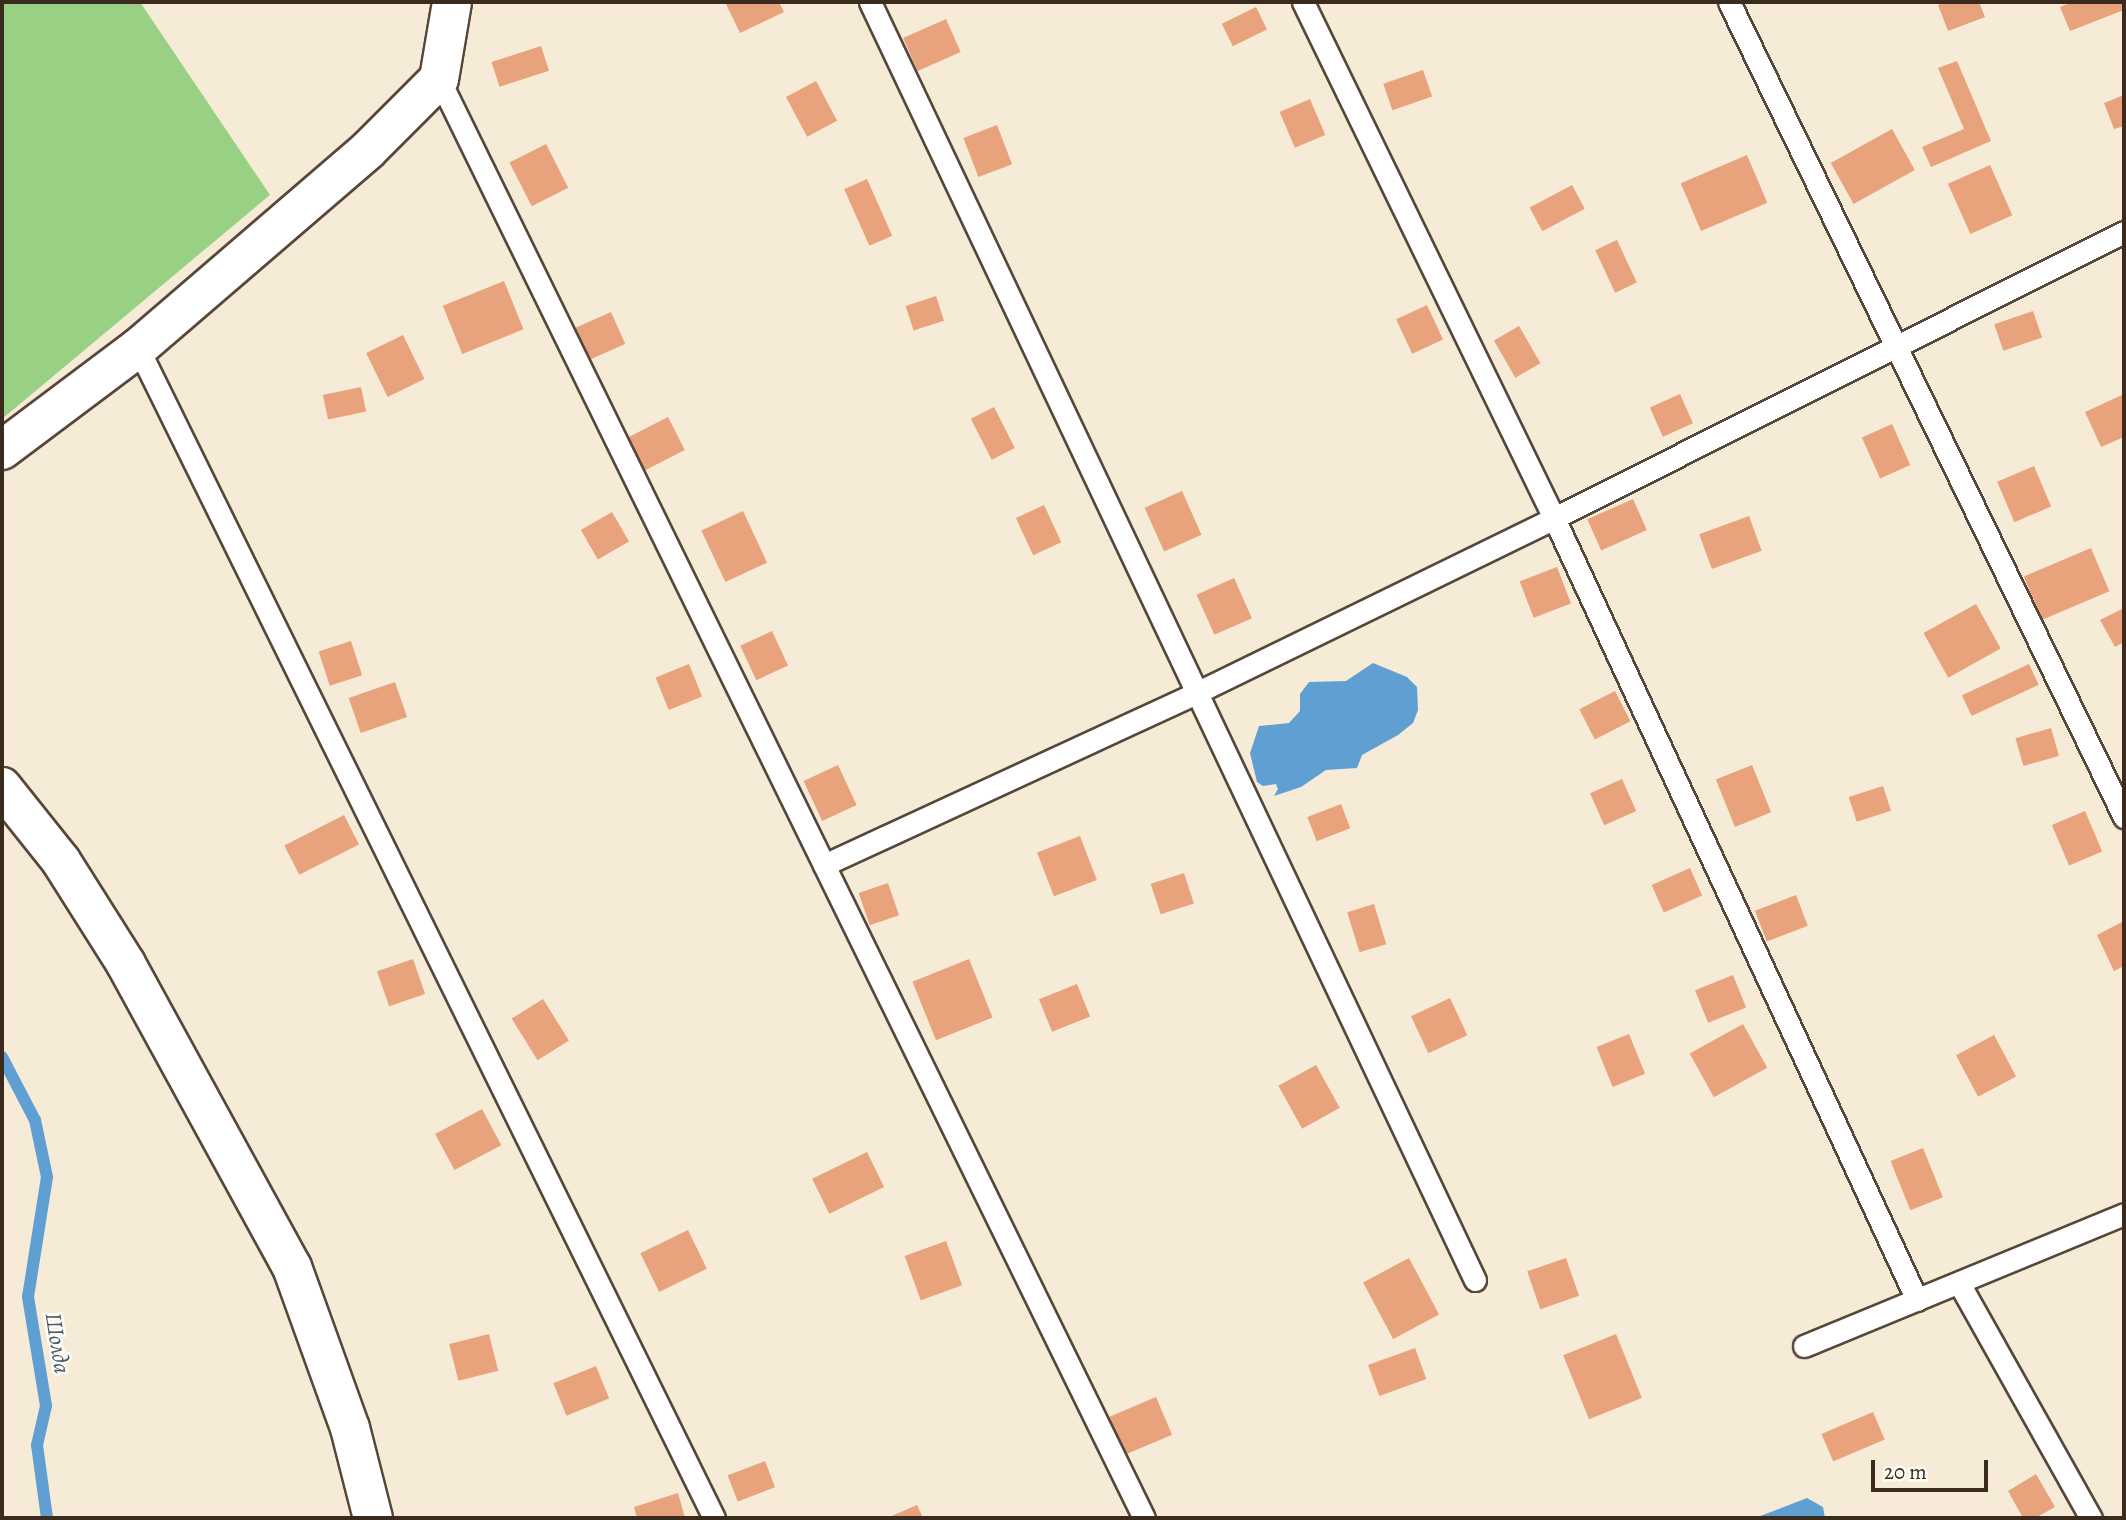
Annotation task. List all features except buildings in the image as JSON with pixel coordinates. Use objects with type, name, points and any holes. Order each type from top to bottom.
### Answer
[{"type":"street","points":[[2,450],[138,348],[369,150],[439,79],[452,2]]},
{"type":"street","points":[[2,787],[61,861],[127,964],[292,1267],[351,1428],[373,1518]]},
{"type":"lane","points":[[870,2],[1475,1280]]},
{"type":"lane","points":[[1303,2],[1554,518],[1917,1300]]},
{"type":"lane","points":[[1729,2],[2124,817]]},
{"type":"lane","points":[[439,79],[1144,1518]]},
{"type":"lane","points":[[824,865],[1198,692],[1554,518],[2124,232]]},
{"type":"lane","points":[[138,348],[714,1518]]},
{"type":"lane","points":[[1804,1346],[2124,1214]]},
{"type":"lane","points":[[1959,1283],[2091,1518]]},
{"type":"green space","points":[[2,2],[140,2],[270,195],[2,419]]},
{"type":"water","points":[[1373,663],[1407,677],[1417,687],[1418,710],[1413,723],[1398,735],[1362,755],[1357,768],[1326,770],[1301,787],[1274,796],[1278,789],[1276,784],[1263,786],[1257,782],[1250,753],[1259,726],[1289,723],[1300,711],[1300,694],[1309,682],[1346,681]]},
{"type":"water","points":[[1807,1498],[1823,1507],[1825,1518],[1755,1518]]},
{"type":"waterway","name":"Шолда","points":[[2,1057],[35,1120],[47,1177],[28,1297],[46,1406],[37,1445],[47,1518]]}]
